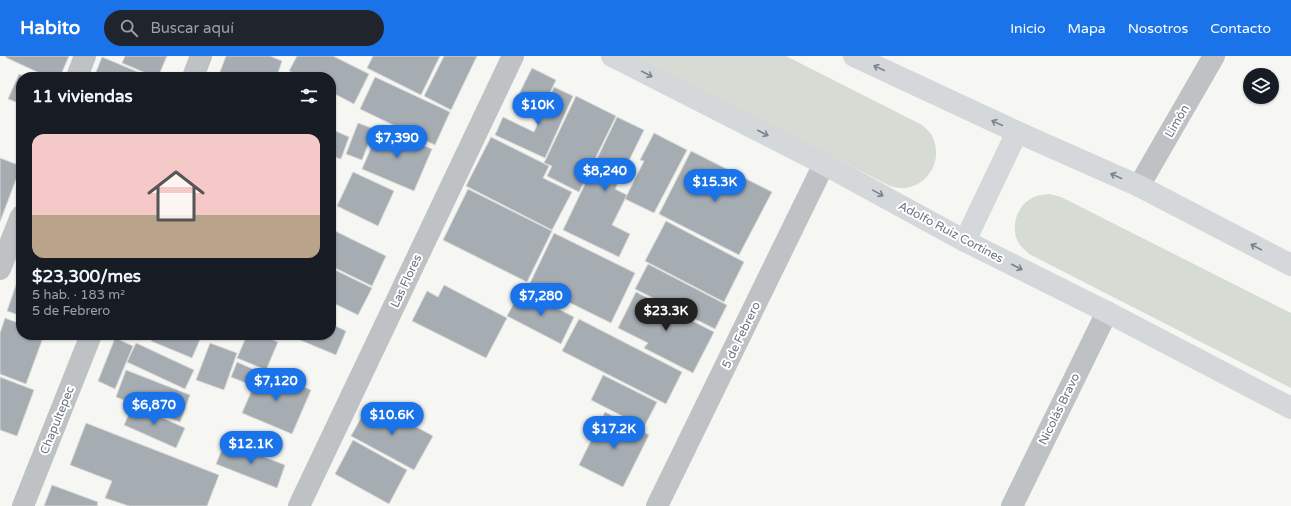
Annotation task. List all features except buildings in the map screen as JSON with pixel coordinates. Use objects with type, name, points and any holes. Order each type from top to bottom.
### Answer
[{"type":"main road","name":"Adolfo Ruiz Cortines","points":[[612,56],[824,164],[965,241],[1107,312],[1291,408]]},
{"type":"main road","points":[[854,56],[1017,132],[1139,186],[1291,265]]},
{"type":"main road","points":[[965,241],[1017,132]]},
{"type":"street","points":[[79,72],[85,56]]},
{"type":"street","points":[[195,72],[201,56]]},
{"type":"street","name":"Las Flores","points":[[299,506],[513,56]]},
{"type":"street","name":"Limón","points":[[1139,186],[1214,56]]},
{"type":"street","name":"5 de Febrero","points":[[658,506],[824,164]]},
{"type":"street","points":[[0,269],[16,229]]},
{"type":"street","name":"Nicolás Bravo","points":[[1012,506],[1107,312]]},
{"type":"street","name":"Chapultepec","points":[[23,506],[89,340]]},
{"type":"shaded area","points":[[636,56],[786,56],[922,125],[931,134],[935,142],[936,151],[933,168],[922,181],[915,185],[904,188],[890,186]]},
{"type":"shaded area","points":[[1050,194],[1061,197],[1291,313],[1291,388],[1029,254],[1020,245],[1015,233],[1017,215],[1024,204],[1031,198]]}]
